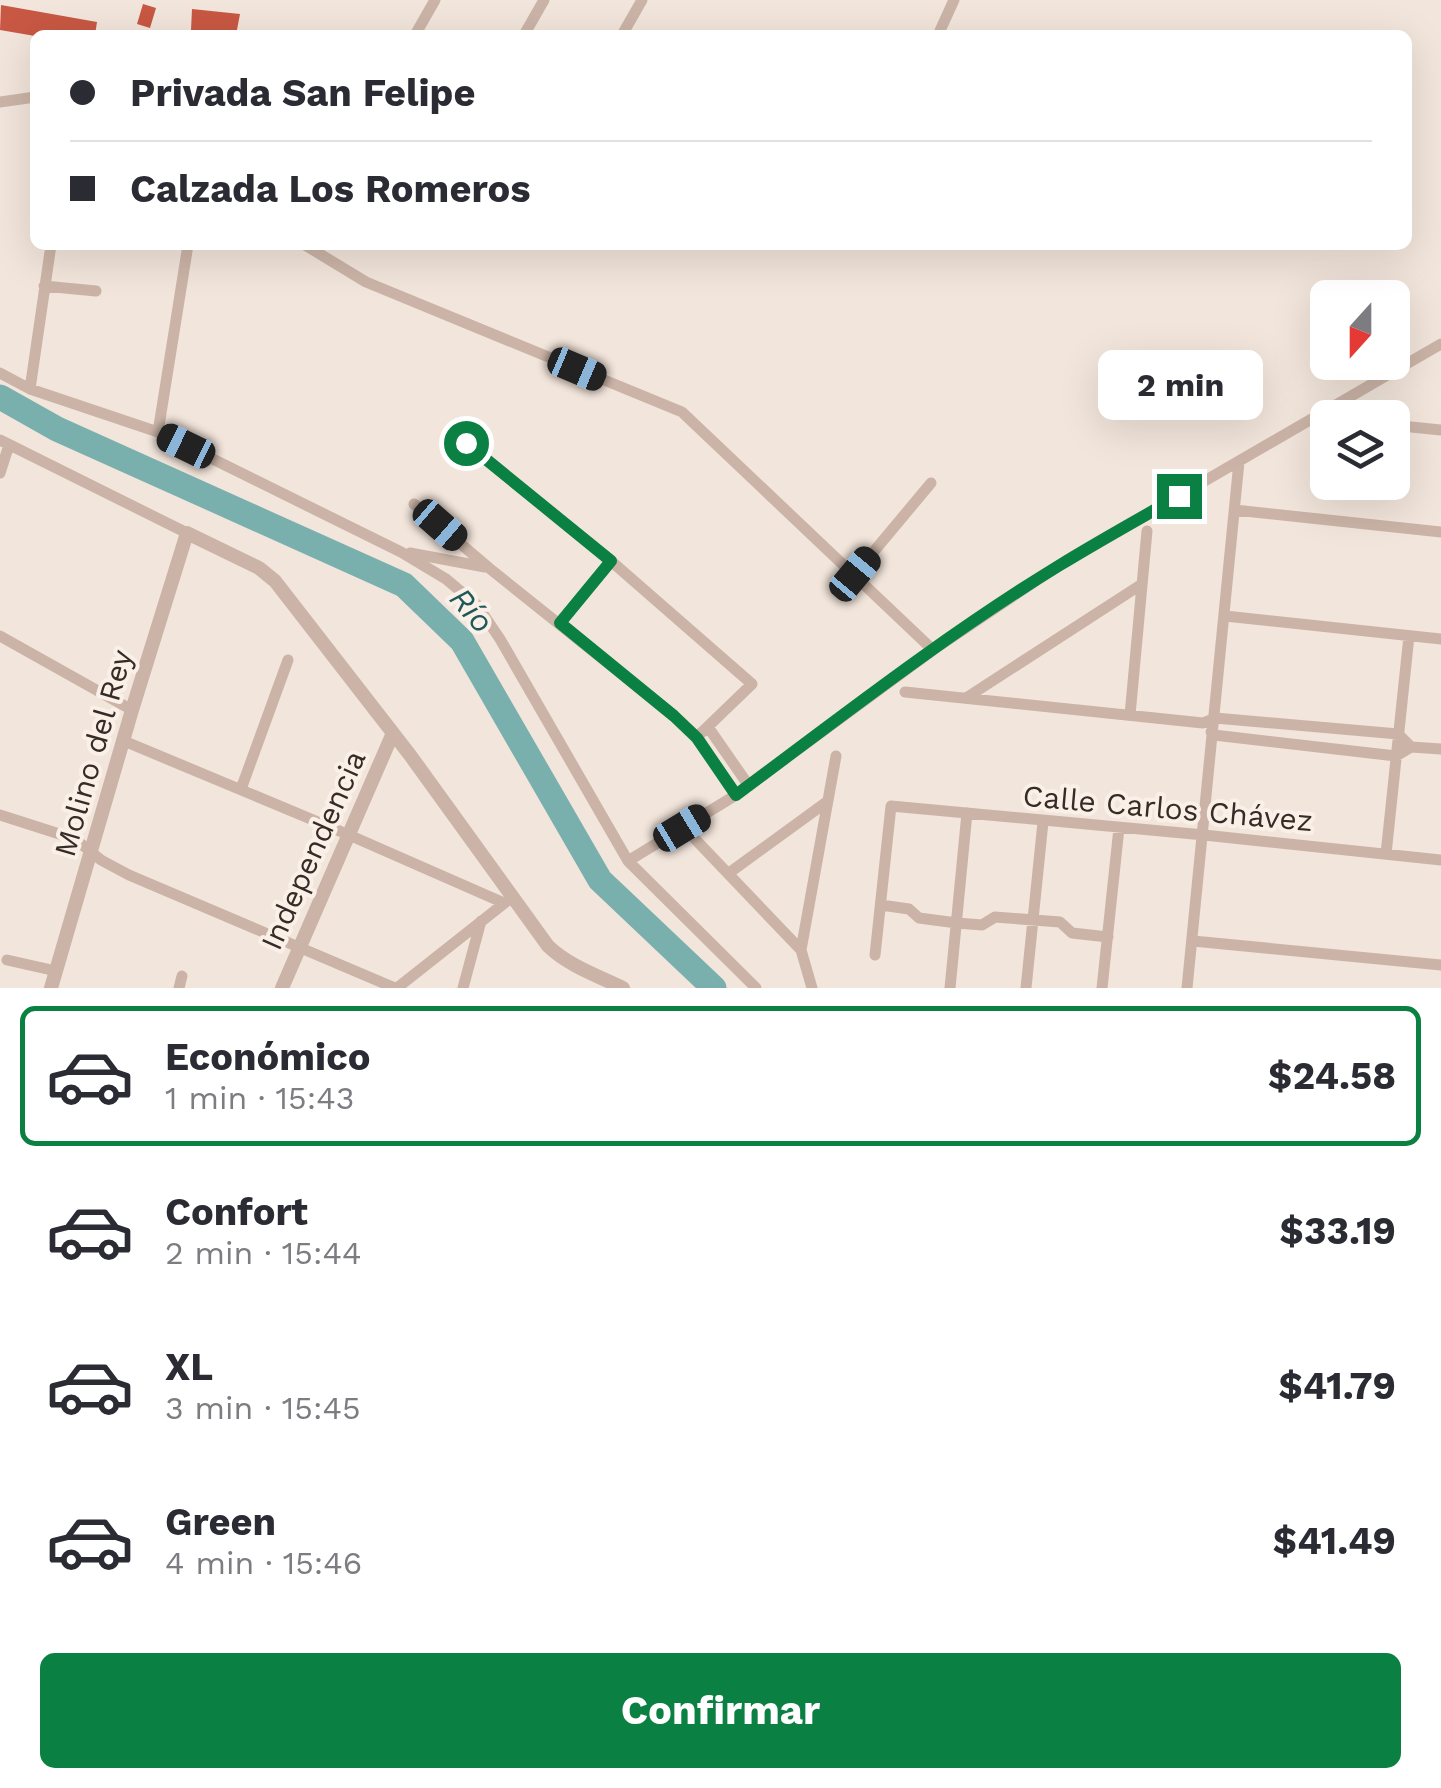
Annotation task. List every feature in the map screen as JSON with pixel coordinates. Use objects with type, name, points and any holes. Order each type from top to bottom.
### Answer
[{"type":"street","points":[[418,30],[435,0]]},
{"type":"street","points":[[527,30],[544,0]]},
{"type":"street","points":[[940,30],[954,0]]},
{"type":"street","points":[[625,30],[640,1]]},
{"type":"street","points":[[0,102],[30,98]]},
{"type":"street","points":[[30,389],[50,250]]},
{"type":"street","points":[[158,432],[187,250]]},
{"type":"street","points":[[314,250],[366,282],[682,412],[933,650]]},
{"type":"street","points":[[44,286],[96,291]]},
{"type":"street","points":[[1351,400],[1441,344]]},
{"type":"street","points":[[0,373],[30,389],[158,432],[401,552],[446,579],[476,604],[500,639],[628,861],[756,988]]},
{"type":"street","points":[[628,861],[736,795],[933,650],[1058,566],[1310,424]]},
{"type":"street","points":[[1410,427],[1441,430]]},
{"type":"street","points":[[0,474],[4,442],[259,568],[275,581],[394,734],[508,900],[548,946],[592,981],[622,988]]},
{"type":"street","points":[[466,443],[611,561],[752,684],[697,738]]},
{"type":"street","points":[[1187,988],[1214,735],[1209,720],[1225,616],[1239,462]]},
{"type":"street","points":[[855,574],[931,483]]},
{"type":"street","points":[[414,504],[674,716],[697,738],[736,795]]},
{"type":"street","points":[[1235,510],[1441,532]]},
{"type":"street","points":[[1130,715],[1148,531]]},
{"type":"street","name":"Molino del Rey","points":[[52,988],[187,533]]},
{"type":"street","points":[[401,552],[489,568]]},
{"type":"street","points":[[560,623],[611,561]]},
{"type":"street","points":[[966,698],[1142,584]]},
{"type":"street","points":[[1225,616],[1441,638]]},
{"type":"street","points":[[0,636],[132,710]]},
{"type":"street","points":[[1386,854],[1409,636]]},
{"type":"street","points":[[241,789],[288,660]]},
{"type":"street","points":[[905,692],[1130,715],[1398,734],[1410,746],[1441,749]]},
{"type":"street","points":[[1275,742],[1276,723]]},
{"type":"street","points":[[708,727],[749,786]]},
{"type":"street","name":"Independencia","points":[[282,988],[394,734]]},
{"type":"street","points":[[1214,735],[1396,756],[1410,746]]},
{"type":"street","points":[[124,741],[508,900]]},
{"type":"street","points":[[812,988],[802,950],[836,756]]},
{"type":"street","points":[[729,873],[828,801]]},
{"type":"street","name":"Calle Carlos Chávez","points":[[881,905],[891,806],[1441,860]]},
{"type":"street","points":[[950,988],[967,814]]},
{"type":"street","points":[[0,815],[76,839],[129,875],[396,988],[508,900]]},
{"type":"street","points":[[1026,988],[1043,822]]},
{"type":"street","points":[[1102,988],[1119,828]]},
{"type":"street","points":[[694,838],[802,950]]},
{"type":"street","points":[[876,955],[881,905],[909,909],[919,918],[957,923],[982,925],[995,916],[1060,922],[1072,933],[1108,938]]},
{"type":"street","points":[[463,988],[481,921]]},
{"type":"street","points":[[1192,941],[1441,965]]},
{"type":"street","points":[[7,960],[56,971]]},
{"type":"building","points":[[143,4],[156,8],[150,28],[137,24]]},
{"type":"building","points":[[1,5],[97,22],[96,30],[30,30],[30,35],[0,30]]},
{"type":"building","points":[[192,9],[240,14],[237,30],[191,30]]},
{"type":"waterway","name":"Río","points":[[0,397],[57,429],[404,585],[462,641],[600,880],[714,988]]},
{"type":"route","points":[[466,443],[611,561],[560,623],[697,738],[736,795],[915,663],[1058,566],[1179,496]]}]
